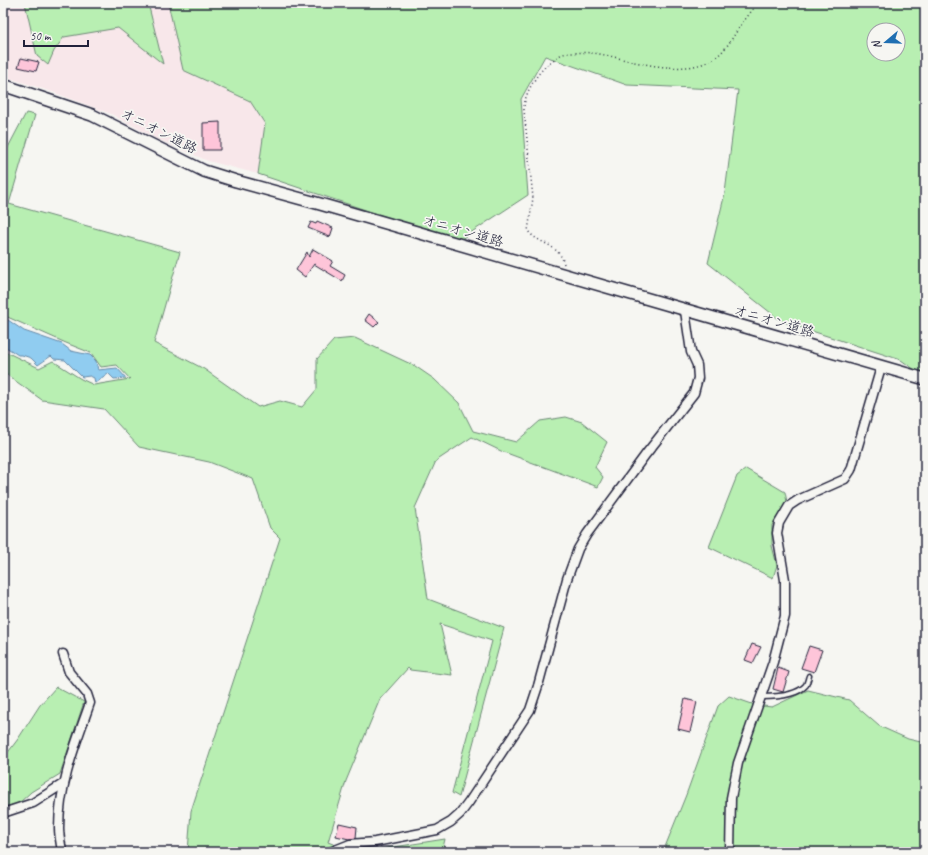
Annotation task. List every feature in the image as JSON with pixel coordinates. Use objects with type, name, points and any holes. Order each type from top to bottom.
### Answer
[{"type":"street","name":"オニオン道路","points":[[3,85],[92,115],[210,173],[563,276],[925,379]]},
{"type":"street","points":[[330,852],[350,844],[375,842],[437,830],[451,822],[460,814],[469,802],[530,710],[567,579],[578,549],[587,534],[646,454],[694,393],[698,378],[697,365],[691,352],[685,311]]},
{"type":"street","points":[[730,852],[731,798],[736,770],[773,662],[785,616],[784,580],[777,533],[779,523],[789,506],[798,500],[845,479],[851,470],[881,367]]},
{"type":"street","points":[[62,852],[59,828],[63,784],[90,703],[87,694],[68,672],[63,654]]},
{"type":"street","points":[[3,813],[33,803],[63,784]]},
{"type":"lane","points":[[760,697],[785,696],[797,691],[806,685],[809,676]]},
{"type":"path","points":[[563,276],[564,264],[560,255],[552,247],[531,236],[528,231],[533,198],[524,117],[524,102],[526,94],[538,75],[560,55],[581,52],[602,54],[664,66],[697,66],[719,55],[758,3]]},
{"type":"shaded area","points":[[3,3],[168,3],[183,70],[250,101],[265,124],[258,174],[208,161],[157,139],[111,114],[55,93],[3,76]]},
{"type":"green space","points":[[25,3],[148,3],[163,64],[118,28],[64,37],[54,51],[48,65],[37,56]]},
{"type":"green space","points":[[168,3],[925,3],[925,377],[901,360],[781,321],[708,263],[725,193],[738,90],[627,85],[545,56],[521,99],[528,195],[458,241],[258,174],[265,124],[250,101],[183,70]]},
{"type":"green space","points":[[26,113],[35,115],[9,204],[180,252],[154,343],[204,369],[258,407],[280,401],[302,407],[317,389],[317,359],[334,340],[355,338],[415,366],[434,379],[459,403],[473,431],[516,442],[540,421],[566,417],[582,422],[607,442],[595,467],[603,477],[598,487],[501,451],[472,437],[436,461],[415,508],[428,599],[504,628],[459,797],[452,793],[492,641],[440,624],[452,675],[410,670],[408,668],[380,699],[346,781],[328,842],[353,852],[188,852],[191,811],[280,538],[270,528],[253,479],[209,462],[139,447],[104,409],[42,400],[3,372],[3,352],[39,368],[53,361],[81,379],[94,385],[130,379],[117,365],[101,367],[91,353],[3,315],[3,157]]},
{"type":"green space","points":[[746,469],[785,492],[787,502],[772,525],[772,546],[777,565],[773,578],[709,547],[737,476]]},
{"type":"green space","points":[[56,687],[84,702],[60,774],[31,792],[18,804],[3,807],[3,759],[40,705]]},
{"type":"green space","points":[[808,690],[849,700],[879,726],[908,739],[925,743],[925,852],[663,852],[686,795],[718,706],[729,696],[755,705],[772,707]]},
{"type":"green space","points":[[445,839],[442,852],[362,852]]},
{"type":"water","points":[[3,318],[24,331],[62,344],[71,351],[90,355],[96,361],[98,370],[117,368],[126,378],[114,379],[108,373],[95,383],[94,378],[90,376],[82,377],[65,360],[54,359],[51,356],[38,365],[31,358],[18,355],[6,347],[3,347]]},
{"type":"building","points":[[21,58],[39,62],[36,71],[18,67]]},
{"type":"building","points":[[220,122],[220,150],[203,150],[203,123]]},
{"type":"building","points":[[317,221],[333,228],[330,237],[308,228],[311,222],[316,224]]},
{"type":"building","points":[[313,249],[333,261],[330,266],[345,275],[342,281],[314,264],[305,277],[296,270],[307,252],[309,257]]},
{"type":"building","points":[[369,314],[379,322],[374,327],[365,320]]},
{"type":"building","points":[[752,644],[761,647],[753,663],[745,660]]},
{"type":"building","points":[[809,646],[822,650],[814,672],[801,668]]},
{"type":"building","points":[[778,668],[789,672],[783,692],[773,689]]},
{"type":"building","points":[[685,699],[697,702],[690,732],[678,729]]},
{"type":"building","points":[[339,823],[357,827],[356,838],[349,839],[336,836]]}]
